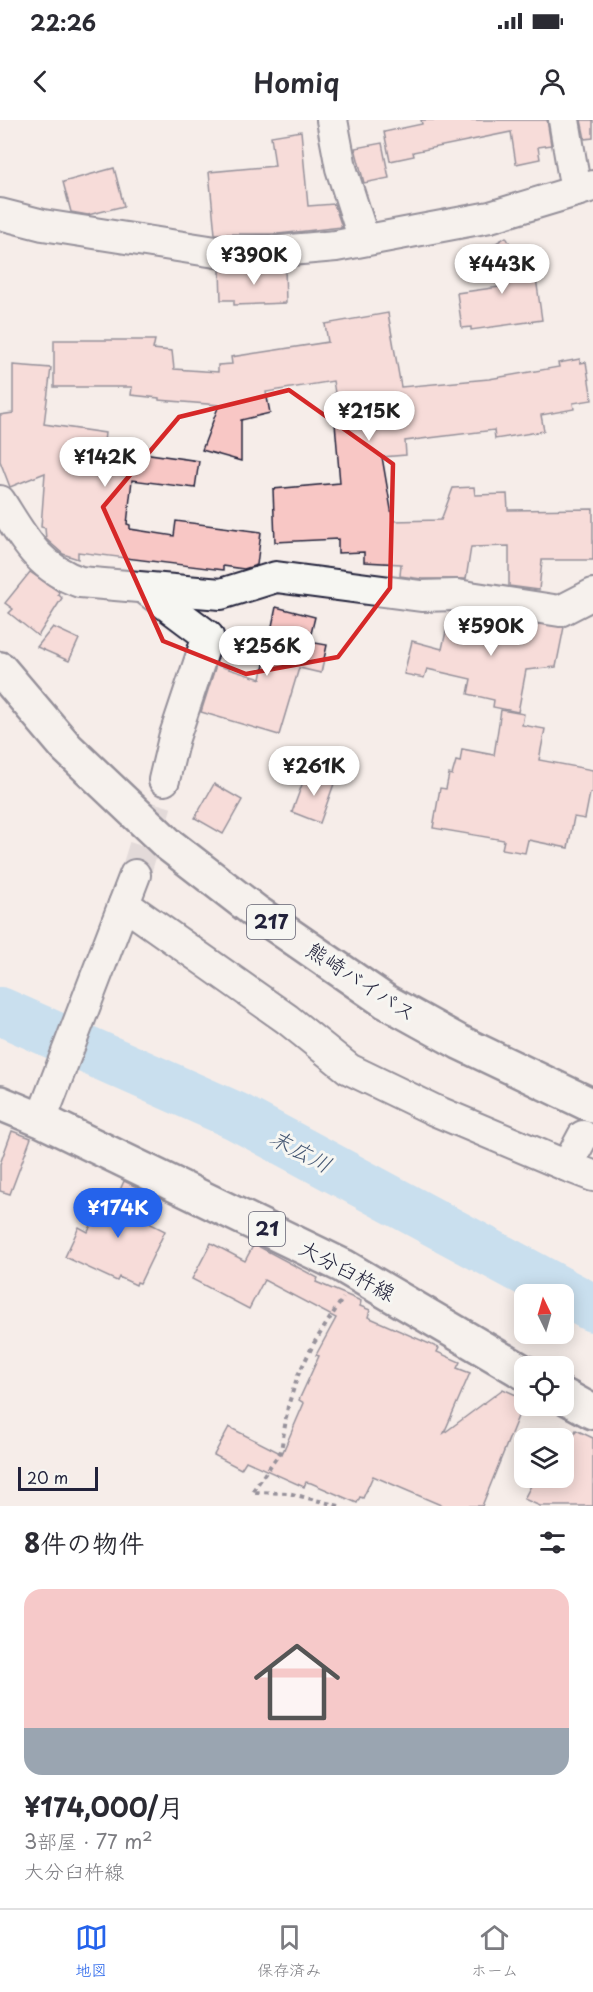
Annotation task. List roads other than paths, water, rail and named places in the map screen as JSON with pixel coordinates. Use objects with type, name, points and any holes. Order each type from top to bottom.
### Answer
[{"type":"main road","name":"熊崎バイパス","points":[[0,669],[67,748],[168,844],[256,912],[385,1001],[459,1042],[588,1121]]},
{"type":"main road","name":"大分臼杵線","points":[[0,1103],[46,1107],[343,1266],[514,1367]]},
{"type":"main road","points":[[574,1402],[593,1412]]},
{"type":"street","points":[[332,120],[341,168],[364,240]]},
{"type":"street","points":[[0,214],[43,225],[222,253],[336,246],[490,217],[584,189],[564,120]]},
{"type":"street","points":[[0,501],[37,554],[59,575],[80,582],[220,594],[276,577],[421,596],[457,595],[560,611],[593,594]]},
{"type":"street","points":[[141,586],[208,636],[174,738],[164,780]]},
{"type":"street","points":[[46,1107],[135,875]]},
{"type":"street","points":[[124,904],[287,1019],[349,1069],[434,1110],[580,1171],[588,1121]]},
{"type":"waterway","name":"末広川","points":[[0,1011],[236,1116],[593,1308]]},
{"type":"tunnel","points":[[135,875],[164,780]]}]
